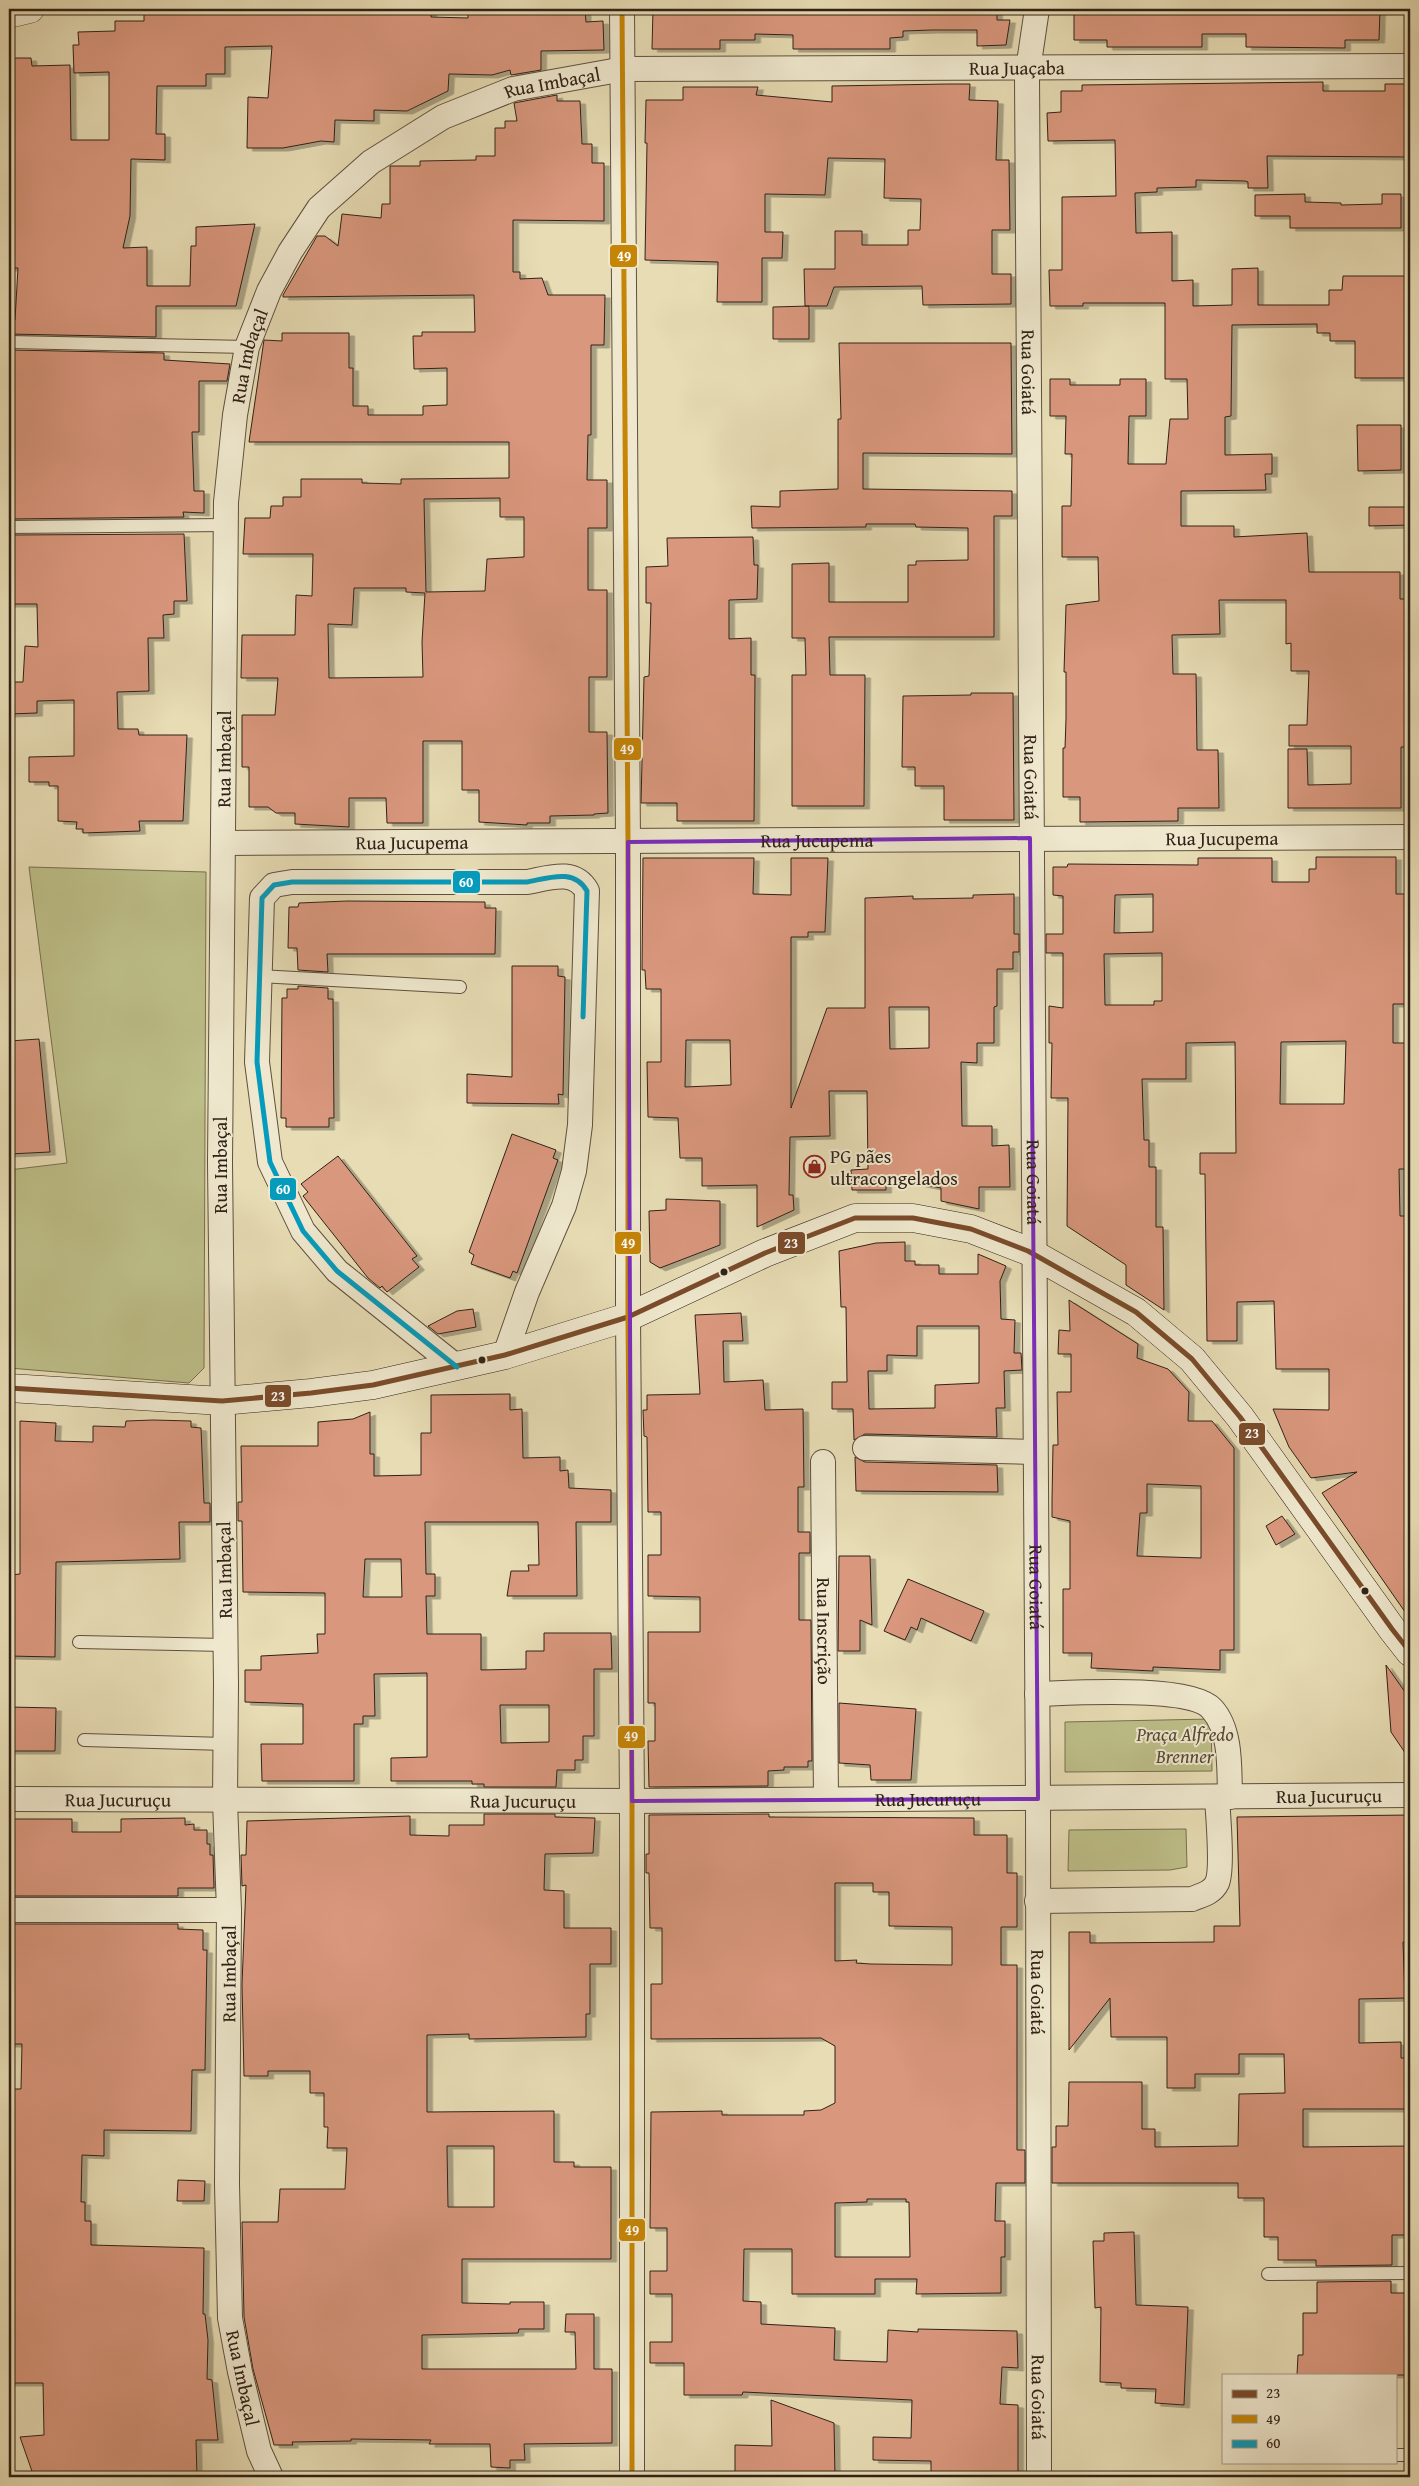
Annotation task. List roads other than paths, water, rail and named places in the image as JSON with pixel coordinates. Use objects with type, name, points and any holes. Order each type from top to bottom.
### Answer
[{"type":"main road","points":[[9,14],[30,9]]},
{"type":"main road","points":[[9,1388],[222,1400],[311,1394],[373,1385],[457,1367],[628,1317],[772,1250],[855,1218],[913,1218],[970,1229],[1034,1254],[1136,1312],[1192,1359],[1240,1417],[1410,1652]]},
{"type":"street","points":[[622,9],[624,69],[628,842],[628,1317],[632,1801],[632,2477]]},
{"type":"street","name":"Rua Goiatá","points":[[1037,9],[1028,68],[1030,838],[1038,1799],[1039,2477]]},
{"type":"street","name":"Rua Juaçaba","points":[[624,69],[1410,66]]},
{"type":"street","name":"Rua Imbaçal","points":[[271,2477],[260,2451],[240,2372],[230,2318],[226,2184],[229,1910],[225,1801],[220,1163],[226,502],[236,415],[247,348],[269,291],[290,252],[319,208],[371,162],[443,117],[513,89],[624,69]]},
{"type":"street","name":"Rua Jucupema","points":[[223,843],[1410,837]]},
{"type":"street","points":[[457,1367],[337,1271],[303,1231],[270,1162],[257,1062],[262,898],[274,885],[292,882],[527,882],[565,875],[576,878],[587,891],[580,1125],[574,1171],[564,1206],[527,1292],[505,1354]]},
{"type":"street","points":[[865,1448],[1035,1452]]},
{"type":"street","name":"Rua Inscrição","points":[[822,1462],[826,1800]]},
{"type":"street","points":[[1037,1694],[1164,1693],[1194,1700],[1212,1708],[1223,1727],[1229,1763],[1224,1797],[1218,1882],[1209,1893],[1192,1899],[1037,1901]]},
{"type":"street","name":"Rua Jucuruçu","points":[[1224,1797],[1410,1795]]},
{"type":"street","points":[[1038,1799],[1224,1797]]},
{"type":"street","name":"Rua Jucuruçu","points":[[9,1799],[632,1801],[1038,1799]]},
{"type":"street","points":[[9,1910],[229,1910]]},
{"type":"lane","points":[[9,342],[247,348]]},
{"type":"lane","points":[[9,527],[226,525]]},
{"type":"lane","points":[[259,976],[460,987]]},
{"type":"lane","points":[[79,1642],[225,1645]]},
{"type":"lane","points":[[84,1740],[225,1744]]},
{"type":"lane","points":[[1268,2274],[1410,2273]]},
{"type":"lane","points":[[1396,2455],[1410,2455]]},
{"type":"place","name":"PG pães ultracongelados","points":[[814,1167]]},
{"type":"park label","name":"Praça Alfredo Brenner","points":[[1185,1745]]}]
